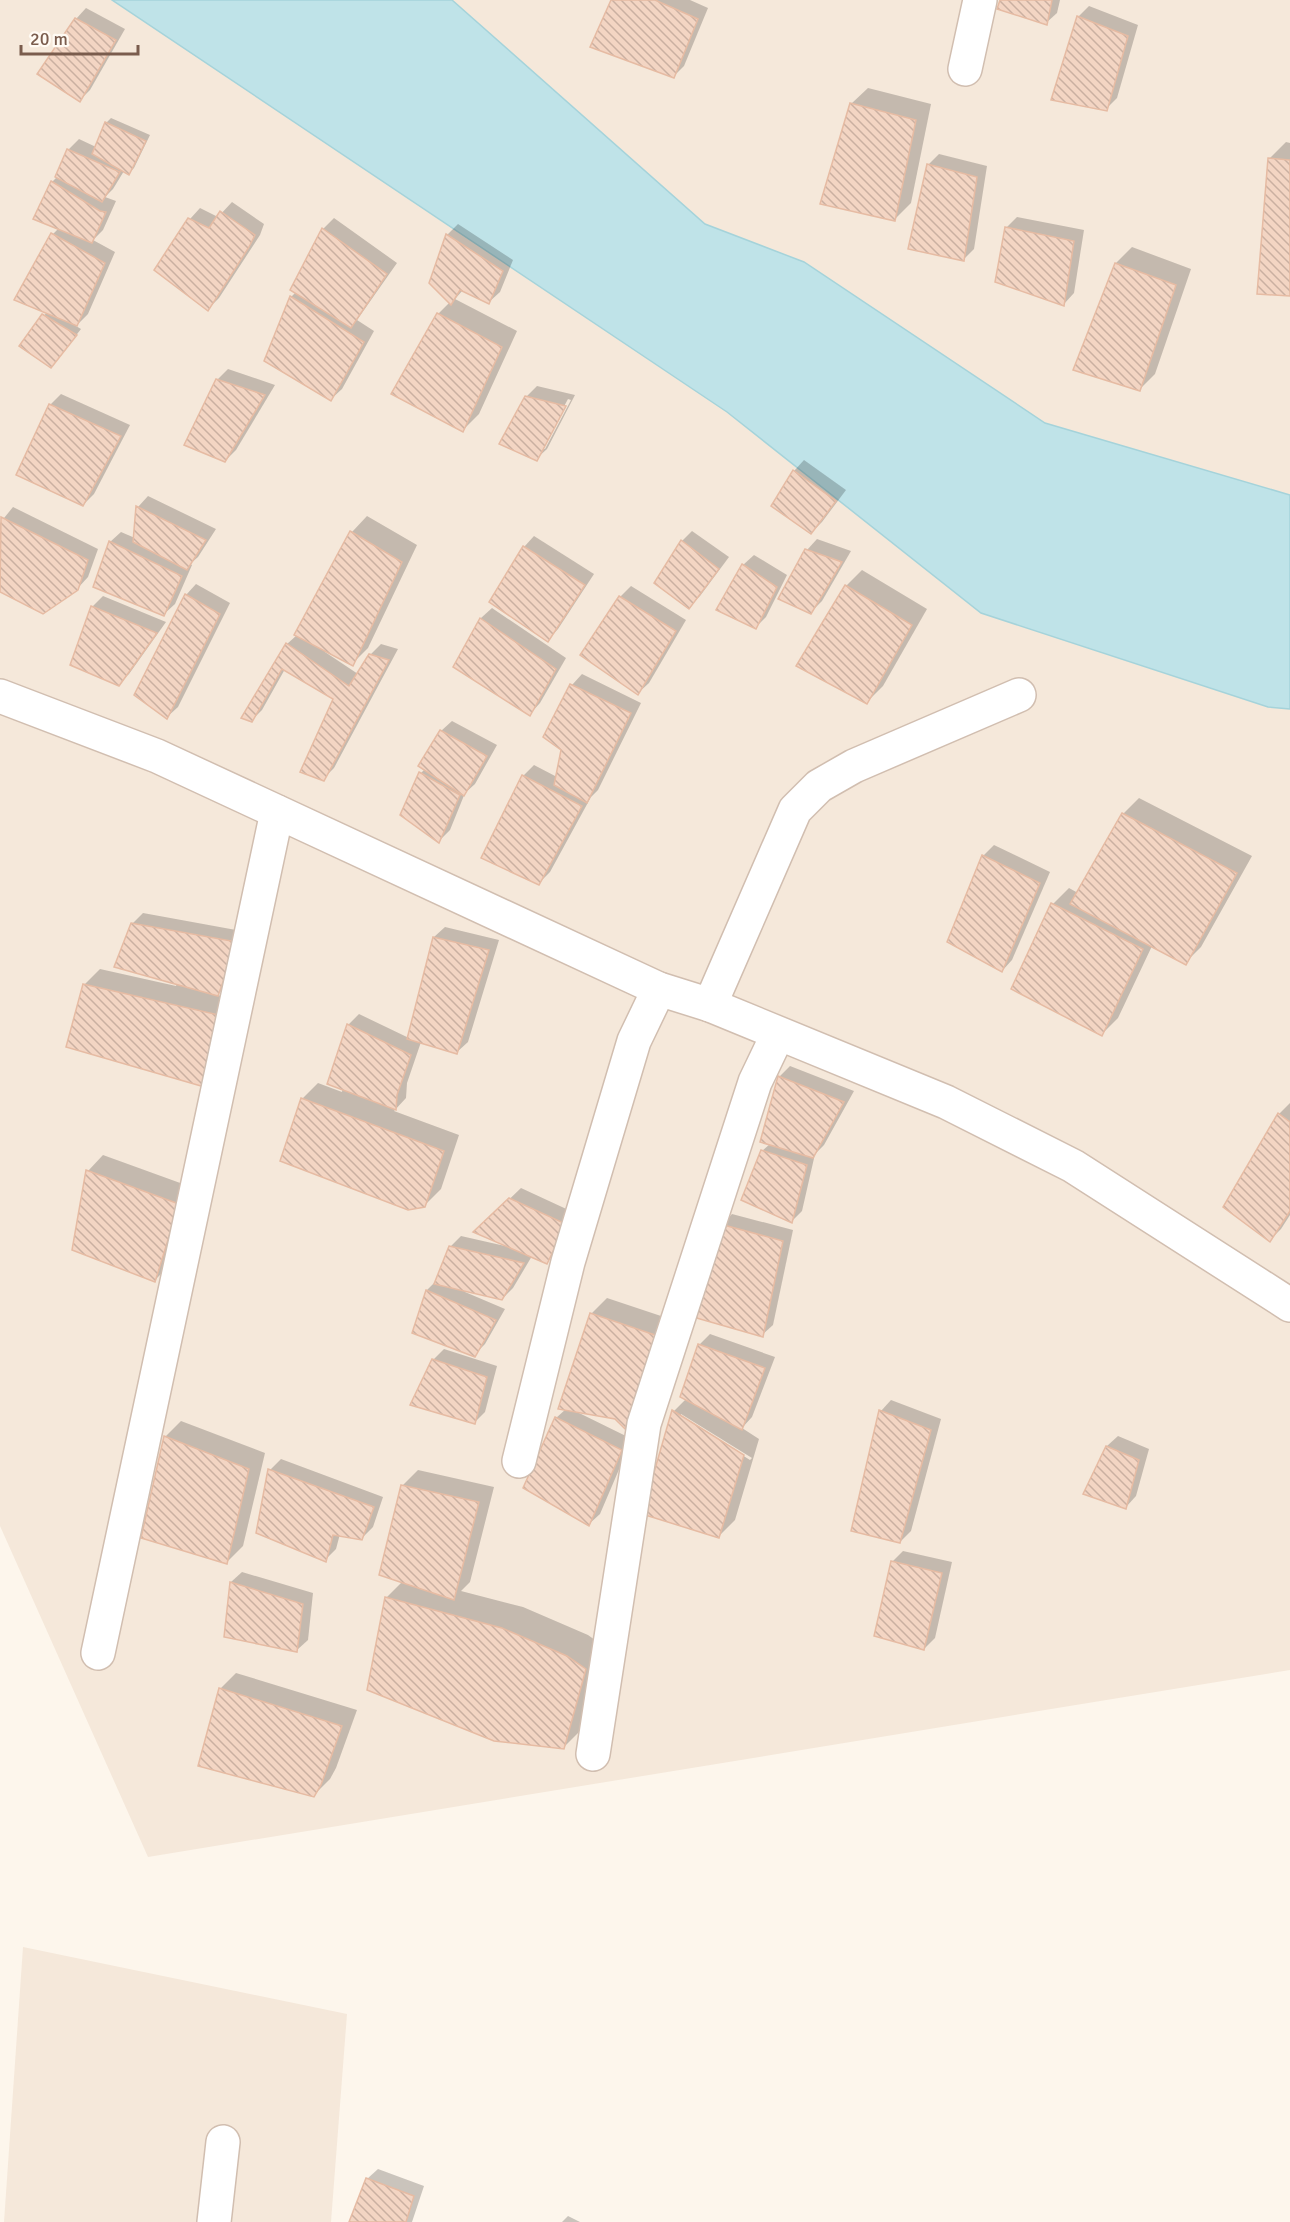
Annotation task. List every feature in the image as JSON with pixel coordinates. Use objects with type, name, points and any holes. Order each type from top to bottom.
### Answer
[{"type":"street","points":[[965,69],[980,0]]},
{"type":"street","points":[[710,1005],[795,810],[819,786],[854,766],[1019,695]]},
{"type":"street","points":[[0,696],[157,756],[659,988],[710,1005],[946,1102],[1072,1166],[1290,1305]]},
{"type":"street","points":[[98,1653],[277,812]]},
{"type":"street","points":[[519,1461],[568,1262],[634,1041],[659,988]]},
{"type":"street","points":[[593,1754],[644,1424],[755,1082],[778,1034]]},
{"type":"street","points":[[214,2222],[224,2142]]},
{"type":"shaded area","points":[[0,0],[1290,0],[1290,1670],[148,1857],[0,1526]]},
{"type":"shaded area","points":[[23,1947],[347,2014],[331,2222],[4,2222]]},
{"type":"water","points":[[112,0],[452,0],[705,224],[804,262],[1045,423],[1290,495],[1290,709],[1268,707],[981,613],[727,412]]},
{"type":"building","points":[[611,0],[655,0],[698,19],[674,78],[590,47]]},
{"type":"building","points":[[1000,0],[1052,0],[1047,25],[997,9]]},
{"type":"building","points":[[1077,16],[1128,36],[1107,111],[1051,100]]},
{"type":"building","points":[[75,18],[116,40],[80,102],[37,74]]},
{"type":"building","points":[[850,103],[916,120],[895,221],[820,204]]},
{"type":"building","points":[[105,122],[146,141],[129,175],[92,154]]},
{"type":"building","points":[[67,149],[120,172],[102,202],[55,177]]},
{"type":"building","points":[[1268,158],[1290,160],[1290,296],[1257,294]]},
{"type":"building","points":[[927,164],[977,177],[964,261],[908,249]]},
{"type":"building","points":[[51,181],[100,211],[106,212],[92,243],[33,219]]},
{"type":"building","points":[[220,211],[255,235],[208,311],[154,270],[188,218],[209,228]]},
{"type":"building","points":[[1005,227],[1074,241],[1064,306],[995,282]]},
{"type":"building","points":[[322,228],[387,274],[351,328],[290,290]]},
{"type":"building","points":[[51,233],[105,263],[77,326],[14,300]]},
{"type":"building","points":[[446,234],[503,271],[489,304],[460,290],[451,305],[429,283]]},
{"type":"building","points":[[1115,263],[1176,285],[1140,391],[1073,370]]},
{"type":"building","points":[[290,296],[364,342],[331,401],[264,361]]},
{"type":"building","points":[[437,313],[502,347],[463,432],[391,394]]},
{"type":"building","points":[[42,314],[77,335],[51,368],[19,346]]},
{"type":"building","points":[[216,379],[265,395],[225,462],[184,445]]},
{"type":"building","points":[[525,396],[566,406],[537,461],[499,444]]},
{"type":"building","points":[[49,404],[121,436],[83,506],[16,475]]},
{"type":"building","points":[[793,470],[836,501],[811,534],[771,506]]},
{"type":"building","points":[[136,506],[206,540],[187,570],[133,542]]},
{"type":"building","points":[[1,517],[88,560],[78,590],[43,614],[0,592]]},
{"type":"building","points":[[350,531],[402,562],[353,666],[294,635]]},
{"type":"building","points":[[681,540],[719,569],[689,609],[654,583]]},
{"type":"building","points":[[109,541],[182,576],[164,616],[93,587]]},
{"type":"building","points":[[523,546],[585,585],[548,642],[489,602]]},
{"type":"building","points":[[805,549],[842,562],[811,614],[778,599]]},
{"type":"building","points":[[742,564],[777,587],[756,629],[716,610]]},
{"type":"building","points":[[845,585],[912,625],[867,704],[796,666]]},
{"type":"building","points":[[185,594],[220,614],[167,719],[134,695]]},
{"type":"building","points":[[619,596],[676,631],[638,695],[580,655]]},
{"type":"building","points":[[91,606],[157,633],[119,686],[70,665]]},
{"type":"building","points":[[480,618],[556,669],[530,716],[453,667]]},
{"type":"building","points":[[286,643],[349,686],[369,654],[389,660],[324,781],[300,772],[333,699],[282,669],[252,722],[241,718]]},
{"type":"building","points":[[570,684],[631,713],[587,803],[554,785],[561,750],[543,737]]},
{"type":"building","points":[[440,730],[487,756],[464,796],[418,766]]},
{"type":"building","points":[[419,772],[460,795],[439,843],[400,815]]},
{"type":"building","points":[[522,775],[582,806],[539,885],[481,858]]},
{"type":"building","points":[[1122,813],[1237,873],[1186,965],[1070,904]]},
{"type":"building","points":[[982,855],[1040,883],[1002,972],[947,942]]},
{"type":"building","points":[[1051,903],[1143,949],[1102,1036],[1011,989]]},
{"type":"building","points":[[131,923],[237,942],[218,996],[114,967]]},
{"type":"building","points":[[433,937],[489,950],[457,1054],[407,1039]]},
{"type":"building","points":[[83,984],[219,1015],[208,1088],[66,1047]]},
{"type":"building","points":[[347,1024],[411,1055],[397,1095],[396,1110],[327,1084]]},
{"type":"building","points":[[778,1076],[844,1102],[813,1158],[760,1142]]},
{"type":"building","points":[[301,1098],[444,1151],[425,1207],[408,1210],[280,1161]]},
{"type":"building","points":[[1278,1113],[1290,1122],[1290,1211],[1270,1242],[1223,1207]]},
{"type":"building","points":[[761,1150],[807,1165],[792,1223],[741,1200]]},
{"type":"building","points":[[86,1170],[179,1204],[155,1282],[72,1250]]},
{"type":"building","points":[[509,1198],[566,1224],[547,1264],[473,1232]]},
{"type":"building","points":[[720,1224],[783,1241],[763,1337],[693,1317]]},
{"type":"building","points":[[449,1246],[524,1263],[502,1300],[434,1284]]},
{"type":"building","points":[[426,1290],[496,1320],[475,1357],[412,1333]]},
{"type":"building","points":[[590,1313],[658,1336],[625,1429],[615,1419],[558,1409]]},
{"type":"building","points":[[698,1344],[765,1368],[742,1430],[680,1397]]},
{"type":"building","points":[[432,1359],[487,1377],[475,1424],[410,1405]]},
{"type":"building","points":[[672,1410],[744,1455],[719,1538],[642,1514]]},
{"type":"building","points":[[879,1410],[931,1430],[900,1543],[851,1531]]},
{"type":"building","points":[[555,1417],[622,1450],[589,1526],[523,1488]]},
{"type":"building","points":[[164,1436],[249,1469],[227,1564],[141,1538]]},
{"type":"building","points":[[1106,1446],[1139,1460],[1126,1509],[1083,1494]]},
{"type":"building","points":[[268,1469],[374,1507],[362,1540],[333,1535],[326,1562],[256,1533]]},
{"type":"building","points":[[401,1485],[479,1502],[454,1600],[379,1575]]},
{"type":"building","points":[[891,1561],[942,1573],[924,1650],[874,1636]]},
{"type":"building","points":[[230,1582],[303,1604],[297,1652],[224,1637]]},
{"type":"building","points":[[385,1597],[502,1628],[567,1656],[586,1669],[564,1749],[494,1741],[367,1690]]},
{"type":"building","points":[[219,1688],[342,1726],[321,1785],[314,1797],[198,1766]]},
{"type":"building","points":[[366,2178],[414,2196],[406,2222],[349,2222]]}]
